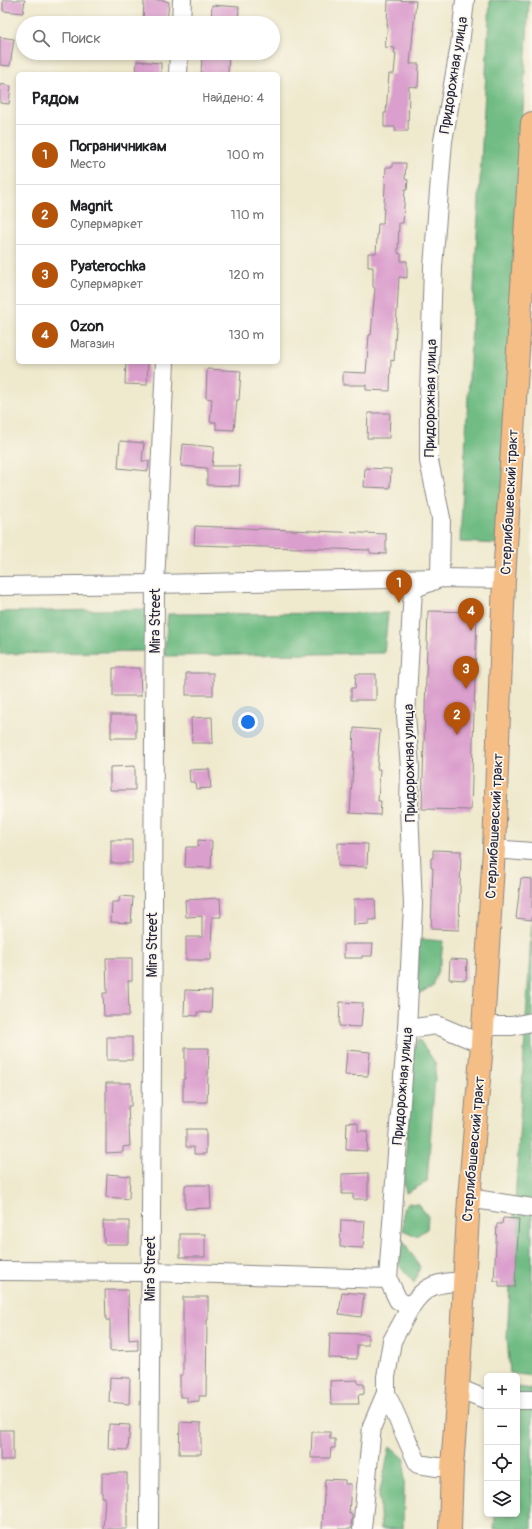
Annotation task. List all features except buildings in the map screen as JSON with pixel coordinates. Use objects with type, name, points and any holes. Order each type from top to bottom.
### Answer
[{"type":"main road","name":"Стерлибашевский тракт","points":[[450,1529],[452,1467],[469,1198],[483,1035],[494,849],[504,579],[532,122]]},
{"type":"street","points":[[181,16],[182,0]]},
{"type":"street","name":"Придорожная улица","points":[[410,1308],[398,1300],[388,1279],[407,1029],[413,905],[409,809],[410,768],[406,715],[413,589],[440,578],[441,518],[429,461],[429,395],[433,267],[443,141],[460,45],[465,0]]},
{"type":"street","points":[[178,72],[179,60]]},
{"type":"street","name":"Mira Street","points":[[149,1529],[155,584],[165,364]]},
{"type":"street","points":[[0,586],[440,578],[504,579]]},
{"type":"street","points":[[494,849],[532,852]]},
{"type":"street","points":[[407,1029],[437,1025],[483,1035],[512,1026],[532,1022]]},
{"type":"street","points":[[469,1198],[532,1208]]},
{"type":"street","points":[[0,1271],[150,1272],[388,1279]]},
{"type":"street","points":[[362,1529],[372,1426],[386,1393],[386,1377],[392,1341],[418,1295],[439,1283],[464,1281]]},
{"type":"street","points":[[458,1388],[484,1399]]},
{"type":"street","points":[[386,1393],[418,1464],[437,1467],[452,1467]]},
{"type":"street","points":[[520,1400],[532,1400]]},
{"type":"green space","points":[[490,0],[529,0],[499,544],[460,542]]},
{"type":"green space","points":[[147,609],[147,651],[0,654],[0,612]]},
{"type":"green space","points":[[388,613],[384,653],[164,656],[168,614]]},
{"type":"green space","points":[[532,919],[532,1376],[520,1374],[520,1373],[510,1373],[507,1338]]},
{"type":"green space","points":[[418,939],[443,941],[441,960],[433,986],[418,994]]},
{"type":"green space","points":[[419,1039],[436,1064],[427,1182],[406,1193],[404,1185],[412,1051]]},
{"type":"green space","points":[[408,1203],[418,1204],[428,1216],[427,1229],[416,1236],[403,1230],[403,1209]]},
{"type":"green space","points":[[402,1239],[420,1267],[414,1283],[399,1265]]},
{"type":"green space","points":[[520,1387],[532,1389],[532,1529],[494,1529],[495,1517],[520,1517]]},
{"type":"green space","points":[[390,1446],[405,1459],[403,1529],[381,1529],[379,1495]]},
{"type":"place","name":"Пограничникам","points":[[399,603]]},
{"type":"place","name":"Ozon","points":[[471,631]]},
{"type":"place","name":"Pyaterochka","points":[[466,689]]},
{"type":"place","name":"Magnit","points":[[457,735]]}]
